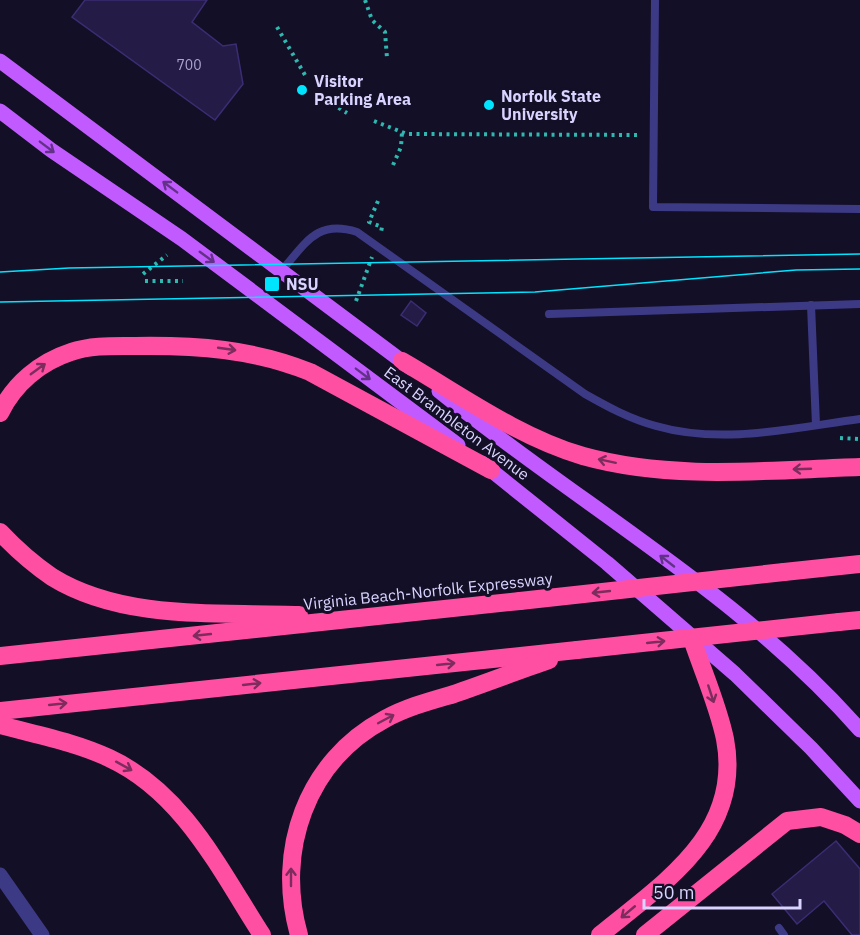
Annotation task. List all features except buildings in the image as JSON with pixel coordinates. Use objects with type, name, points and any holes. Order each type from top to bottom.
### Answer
[{"type":"highway","points":[[0,413],[24,380],[39,367],[72,351],[107,346],[185,345],[233,350],[287,362],[310,372],[491,470]]},
{"type":"highway","points":[[402,361],[532,435],[582,456],[653,469],[690,471],[860,467]]},
{"type":"highway","points":[[1,531],[26,558],[54,578],[88,595],[122,604],[177,610],[365,617]]},
{"type":"highway","name":"Virginia Beach-Norfolk Expressway","points":[[0,656],[860,564]]},
{"type":"highway","points":[[0,711],[860,620]]},
{"type":"highway","points":[[600,935],[688,862],[709,832],[723,798],[728,768],[725,739],[692,639]]},
{"type":"highway","points":[[299,935],[291,899],[293,846],[308,798],[334,758],[370,728],[398,713],[577,650]]},
{"type":"highway","points":[[0,725],[90,750],[129,768],[152,784],[196,832],[262,935]]},
{"type":"highway","points":[[645,935],[787,821],[821,817],[845,825],[860,834]]},
{"type":"main road","name":"East Brambleton Avenue","points":[[0,62],[282,270],[402,361],[478,423],[661,556],[787,656],[860,730]]},
{"type":"main road","name":"East Brambleton Avenue","points":[[0,111],[75,167],[182,239],[491,470],[607,563],[772,708],[860,801]]},
{"type":"street","points":[[0,875],[42,935]]},
{"type":"lane","points":[[655,0],[653,207],[860,209]]},
{"type":"lane","points":[[282,270],[316,233],[330,228],[347,229],[366,237],[585,394],[626,416],[676,431],[713,435],[860,420]]},
{"type":"lane","points":[[549,314],[860,304]]},
{"type":"lane","points":[[811,305],[816,425]]},
{"type":"path","points":[[365,0],[372,20],[385,32],[387,58]]},
{"type":"path","points":[[277,27],[305,75]]},
{"type":"path","points":[[332,104],[347,113]]},
{"type":"path","points":[[374,121],[402,132],[637,135]]},
{"type":"path","points":[[393,165],[400,147],[402,132]]},
{"type":"path","points":[[378,201],[369,222],[382,227],[381,232]]},
{"type":"path","points":[[143,274],[167,255]]},
{"type":"path","points":[[356,301],[372,256]]},
{"type":"path","points":[[145,281],[183,281]]},
{"type":"tram line","points":[[0,272],[69,268],[860,254]]},
{"type":"tram line","points":[[0,302],[535,292],[796,270],[860,269]]},
{"type":"place","name":"Visitor Parking Area","points":[[302,90]]},
{"type":"place","name":"Norfolk State University","points":[[489,105]]},
{"type":"place","name":"NSU","points":[[272,284]]}]
